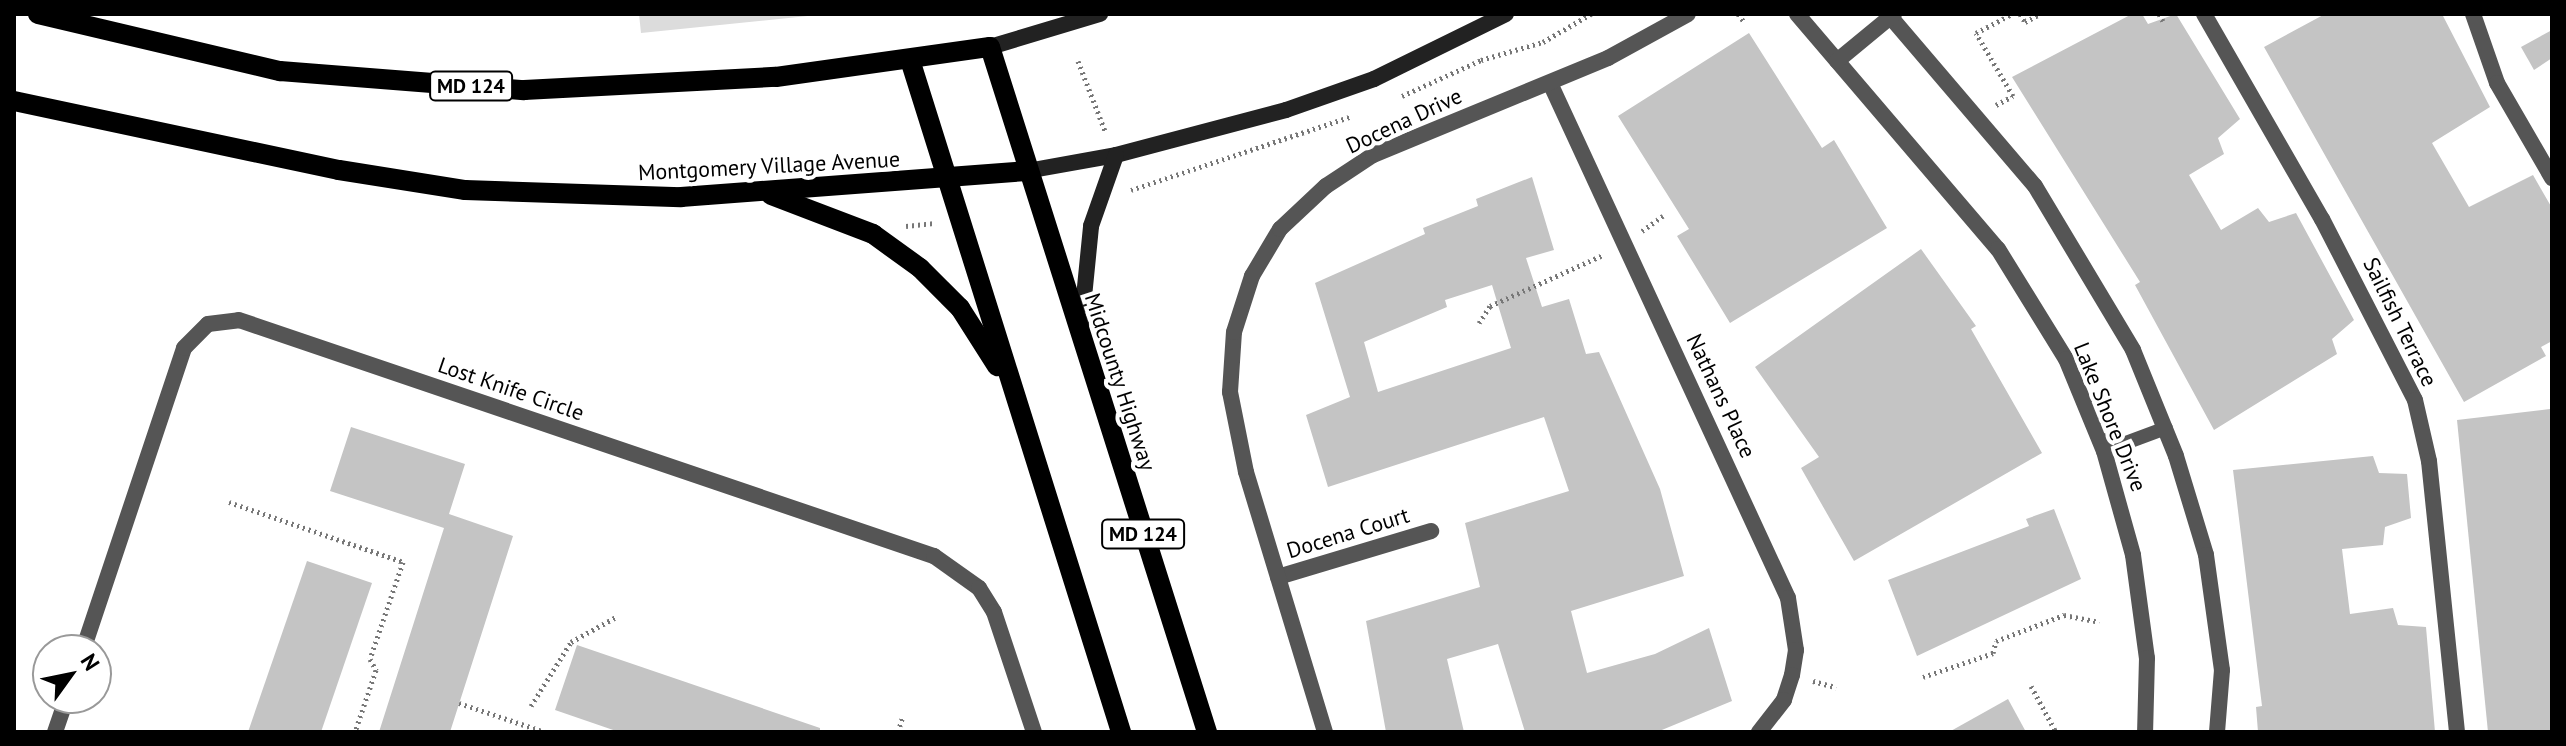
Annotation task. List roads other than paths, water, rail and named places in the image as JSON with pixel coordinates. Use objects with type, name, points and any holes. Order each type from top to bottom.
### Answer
[{"type":"main road","name":"MD 124","points":[[38,14],[280,71],[524,90],[911,63],[990,47]]},
{"type":"main road","points":[[990,47],[1100,14]]},
{"type":"main road","name":"Montgomery Village Avenue","points":[[14,101],[339,170],[465,190],[558,197],[764,193],[947,182],[1116,155],[1286,110],[1374,79],[1506,14]]},
{"type":"main road","name":"Midcounty Highway","points":[[990,47],[1207,732]]},
{"type":"main road","points":[[911,63],[1121,732]]},
{"type":"main road","points":[[1080,336],[1091,226],[1116,155]]},
{"type":"main road","points":[[764,193],[873,234],[920,268],[960,308],[1011,388]]},
{"type":"street","name":"Docena Drive","points":[[1325,732],[1278,577],[1230,392],[1234,332],[1252,276],[1280,229],[1373,155],[1550,83],[1688,14]]},
{"type":"street","name":"Lake Shore Drive","points":[[1797,14],[1990,239],[2032,298],[2104,451],[2142,608],[2145,732]]},
{"type":"street","name":"Sailfish Terrace","points":[[2204,14],[2322,219],[2415,400],[2429,461],[2457,732]]},
{"type":"street","points":[[2473,14],[2497,83],[2552,178]]},
{"type":"street","name":"Lake Shore Drive","points":[[1891,15],[1978,115],[2092,274],[2166,428],[2214,593],[2222,670],[2217,732]]},
{"type":"street","points":[[1837,61],[1891,15]]},
{"type":"street","name":"Nathans Place","points":[[1550,83],[1788,598],[1796,650],[1792,675],[1784,700],[1759,732]]},
{"type":"street","name":"Lost Knife Circle","points":[[88,634],[184,348],[208,324],[239,320],[934,556],[958,569],[994,612],[1034,732]]},
{"type":"street","name":"Docena Court","points":[[1278,577],[1431,531]]},
{"type":"lane","points":[[2104,451],[2166,428]]}]
